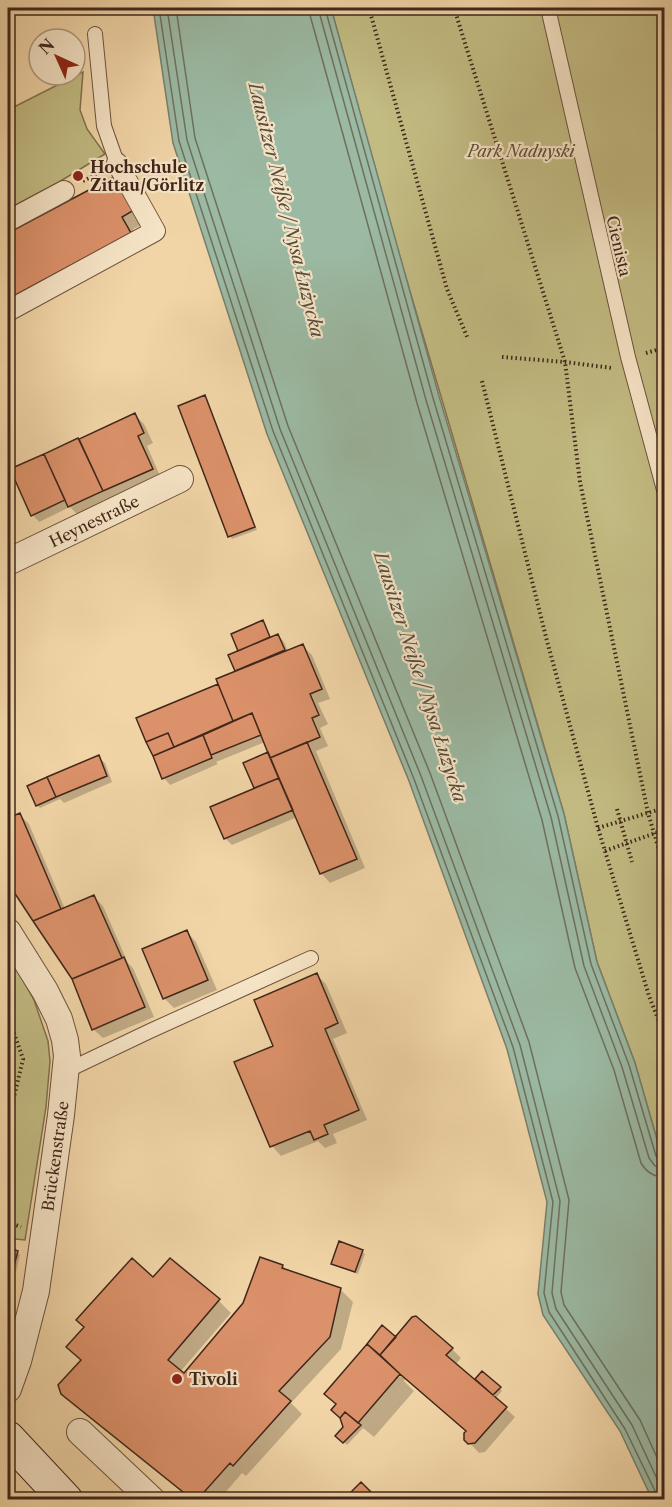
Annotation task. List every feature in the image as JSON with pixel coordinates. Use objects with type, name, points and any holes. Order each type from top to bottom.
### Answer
[{"type":"main road","points":[[8,1438],[66,1500]]},
{"type":"street","points":[[8,311],[155,231],[117,163]]},
{"type":"street","points":[[8,221],[64,191]]},
{"type":"street","name":"Heynestraße","points":[[8,562],[180,479]]},
{"type":"street","name":"Brückenstraße","points":[[8,932],[45,991],[59,1019],[67,1056],[36,1291],[18,1362],[8,1389]]},
{"type":"street","points":[[80,1432],[152,1500]]},
{"type":"lane","name":"Cienista","points":[[548,8],[628,357],[664,490]]},
{"type":"lane","points":[[95,34],[104,126],[117,163]]},
{"type":"lane","points":[[66,1071],[311,958]]},
{"type":"path","points":[[369,8],[447,289],[468,339]]},
{"type":"path","points":[[454,8],[565,362],[580,482],[648,813],[659,850]]},
{"type":"path","points":[[656,8],[664,14]]},
{"type":"path","points":[[64,191],[117,163]]},
{"type":"path","points":[[502,357],[633,371]]},
{"type":"path","points":[[482,381],[546,641],[598,828],[649,996],[664,1034]]},
{"type":"path","points":[[598,828],[664,808]]},
{"type":"path","points":[[617,809],[632,862]]},
{"type":"path","points":[[605,851],[664,830]]},
{"type":"path","points":[[8,1016],[23,1059],[8,1122]]},
{"type":"green space","name":"Park Nadnyski","points":[[331,8],[664,8],[664,1164],[635,1063],[597,962],[564,814],[397,247]]},
{"type":"green space","points":[[53,87],[82,87],[80,110],[87,129],[105,154],[8,209],[8,110]]},
{"type":"green space","points":[[8,953],[34,1000],[48,1041],[50,1061],[46,1107],[25,1240],[15,1239],[13,1249],[9,1249],[8,1257]]},
{"type":"water","name":"Lausitzer Neiße / Nysa Łużycka","points":[[153,8],[331,8],[439,396],[564,814],[597,962],[635,1063],[664,1164],[664,1499],[652,1499],[620,1431],[543,1315],[538,1294],[547,1202],[507,1049],[409,781],[267,434],[173,143]]},
{"type":"building","points":[[115,176],[134,210],[122,217],[131,233],[8,299],[8,233]]},
{"type":"building","points":[[205,395],[255,527],[228,537],[178,406]]},
{"type":"building","points":[[135,413],[144,433],[138,436],[153,469],[103,491],[79,439]]},
{"type":"building","points":[[78,438],[103,491],[68,507],[44,454]]},
{"type":"building","points":[[44,454],[65,500],[31,516],[10,469]]},
{"type":"building","points":[[263,620],[270,637],[238,651],[231,634]]},
{"type":"building","points":[[278,634],[285,650],[235,671],[228,655]]},
{"type":"building","points":[[303,644],[322,689],[310,694],[319,715],[312,718],[320,737],[270,758],[252,713],[233,721],[216,679]]},
{"type":"building","points":[[218,684],[233,721],[174,747],[168,733],[146,742],[136,718]]},
{"type":"building","points":[[252,713],[261,735],[211,755],[203,735]]},
{"type":"building","points":[[168,733],[174,747],[153,756],[146,742]]},
{"type":"building","points":[[203,735],[212,758],[162,779],[153,756]]},
{"type":"building","points":[[307,742],[357,859],[320,874],[270,758]]},
{"type":"building","points":[[268,752],[279,778],[254,788],[243,763]]},
{"type":"building","points":[[99,755],[107,776],[56,797],[47,777]]},
{"type":"building","points":[[47,777],[56,797],[36,806],[27,786]]},
{"type":"building","points":[[279,778],[293,810],[224,839],[210,807]]},
{"type":"building","points":[[20,813],[61,909],[33,921],[8,883],[8,818]]},
{"type":"building","points":[[94,895],[122,958],[72,979],[33,921]]},
{"type":"building","points":[[187,930],[208,980],[163,999],[142,949]]},
{"type":"building","points":[[124,957],[145,1007],[92,1030],[72,979]]},
{"type":"building","points":[[317,973],[338,1023],[325,1029],[359,1110],[324,1125],[328,1134],[314,1140],[310,1131],[270,1147],[234,1062],[273,1046],[254,1000]]},
{"type":"building","points":[[339,1241],[363,1250],[355,1272],[331,1264]]},
{"type":"building","points":[[10,1248],[18,1251],[13,1270],[8,1269]]},
{"type":"building","name":"Tivoli","points":[[260,1257],[283,1265],[282,1268],[341,1288],[330,1337],[279,1391],[291,1401],[233,1466],[230,1463],[197,1500],[193,1500],[61,1394],[58,1385],[81,1360],[66,1347],[84,1327],[76,1320],[132,1258],[153,1277],[170,1258],[220,1299],[168,1360],[184,1373],[243,1303]]},
{"type":"building","points":[[416,1316],[453,1348],[446,1355],[507,1407],[475,1443],[468,1444],[464,1440],[466,1431],[380,1355],[412,1317]]},
{"type":"building","points":[[382,1325],[396,1337],[380,1355],[367,1344]]},
{"type":"building","points":[[367,1344],[400,1374],[358,1423],[345,1412],[340,1418],[331,1410],[336,1404],[324,1394]]},
{"type":"building","points":[[482,1371],[501,1387],[493,1395],[475,1379]]},
{"type":"building","points":[[345,1412],[361,1425],[343,1443],[335,1436],[343,1427],[340,1418]]},
{"type":"building","points":[[361,1482],[379,1500],[343,1500]]},
{"type":"place","name":"Hochschule Zittau/Görlitz","points":[[78,176]]},
{"type":"place","name":"Tivoli","points":[[177,1379]]}]
